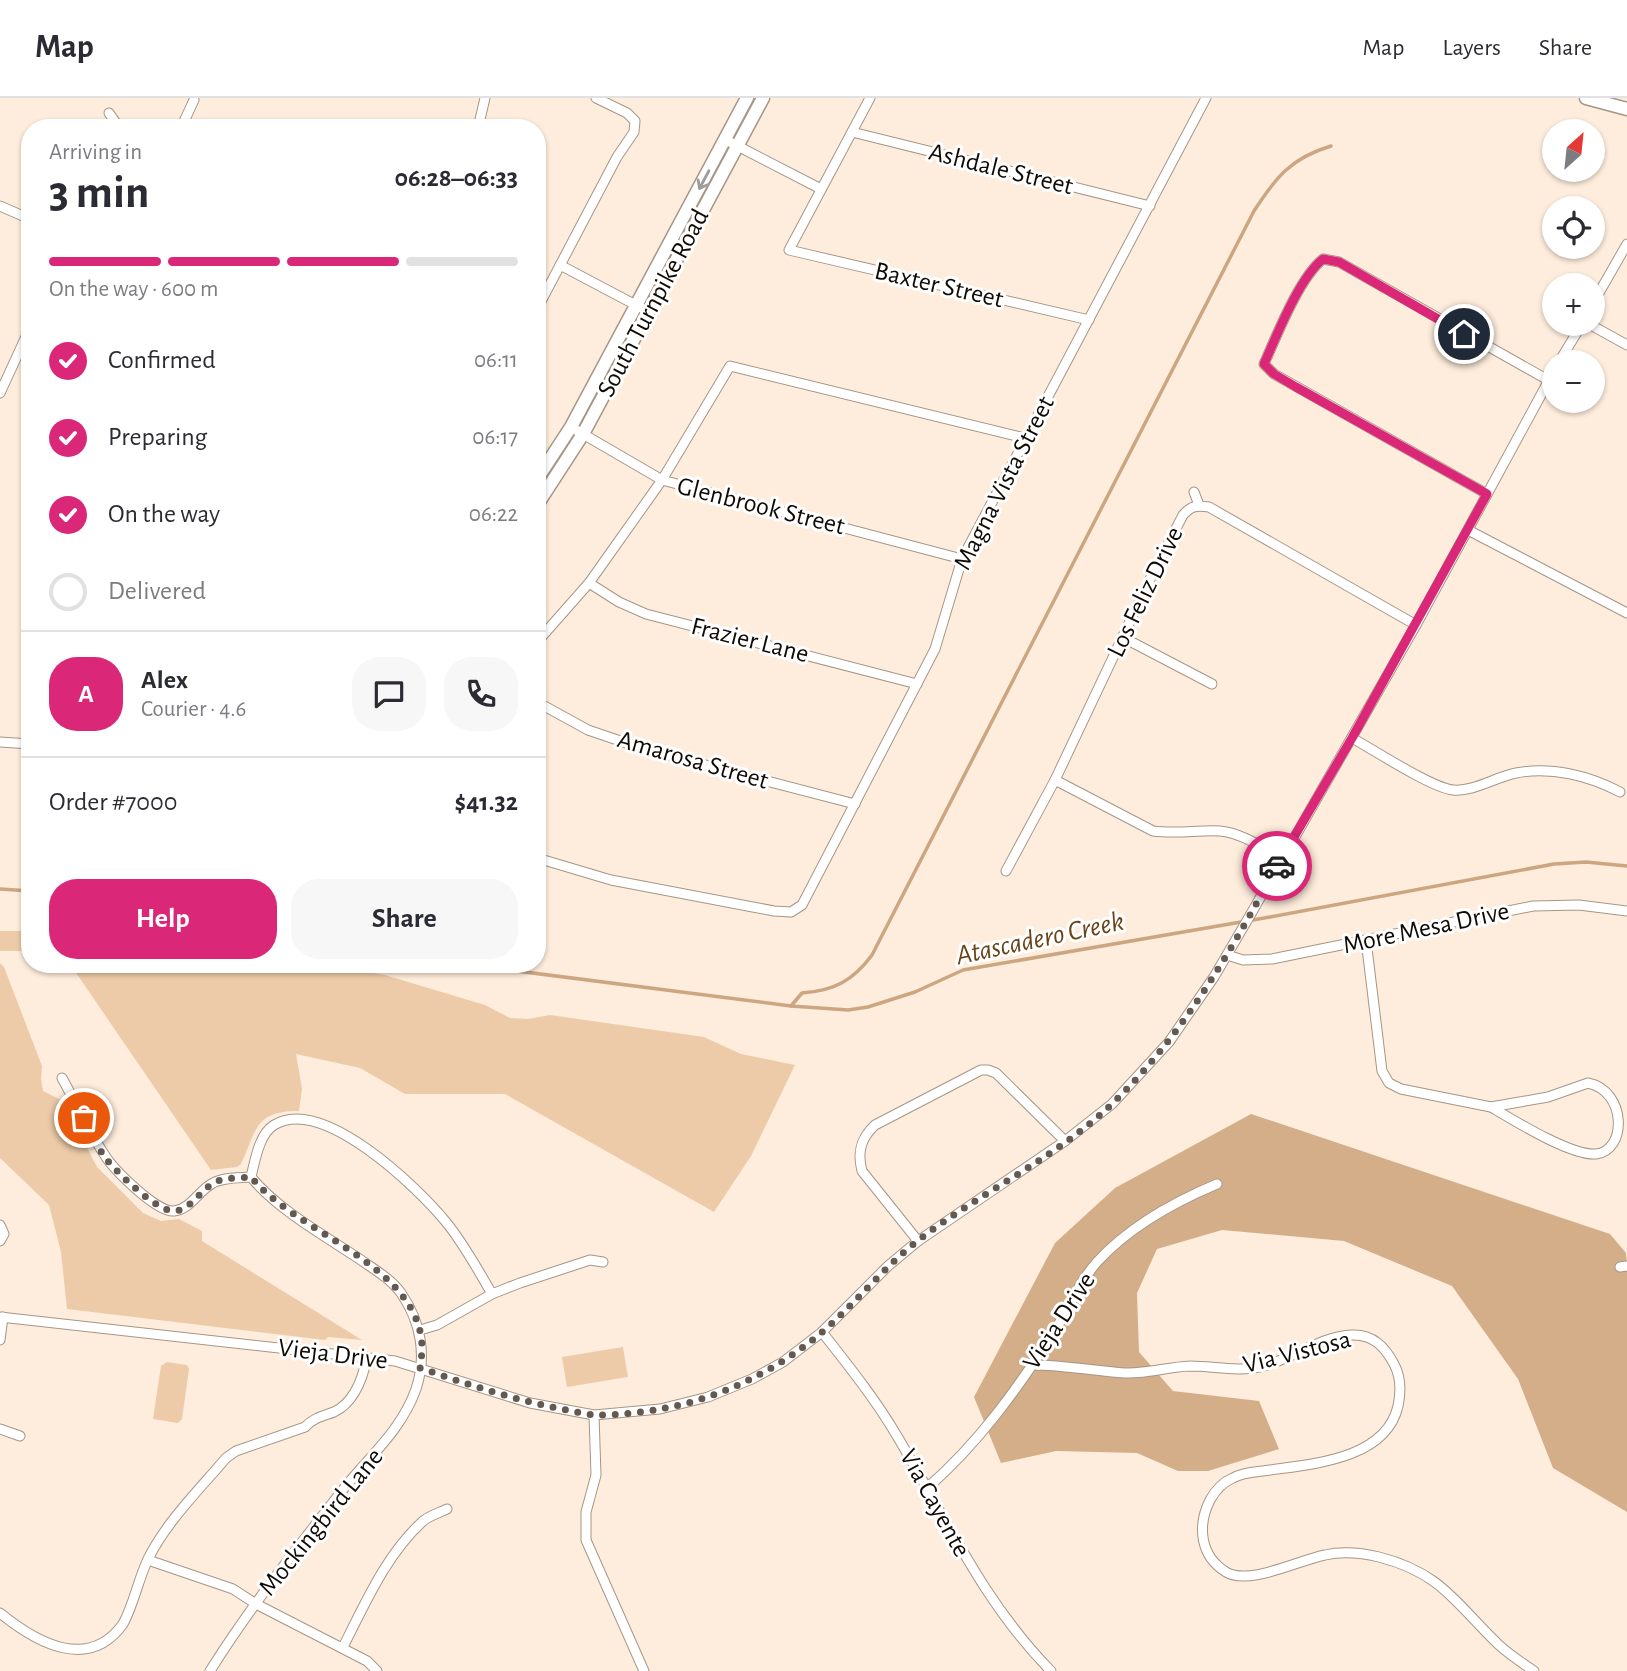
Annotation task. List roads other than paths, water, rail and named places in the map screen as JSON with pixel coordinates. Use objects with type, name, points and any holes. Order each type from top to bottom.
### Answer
[{"type":"street","points":[[480,119],[485,98]]},
{"type":"street","points":[[546,292],[617,156],[634,132],[635,121],[627,113],[596,98]]},
{"type":"street","name":"South Turnpike Road","points":[[546,488],[577,431],[649,312],[731,143],[747,98]]},
{"type":"street","name":"South Turnpike Road","points":[[546,468],[577,431],[636,306],[731,143],[763,98]]},
{"type":"street","points":[[731,143],[821,189],[870,98]]},
{"type":"street","name":"Magna Vista Street","points":[[546,861],[611,880],[774,911],[796,910],[802,905],[934,649],[962,559],[1206,98]]},
{"type":"street","points":[[1586,98],[1627,109]]},
{"type":"street","points":[[185,119],[194,100]]},
{"type":"street","points":[[109,113],[114,119]]},
{"type":"street","name":"Ashdale Street","points":[[852,132],[1150,206]]},
{"type":"street","name":"Baxter Street","points":[[821,189],[789,250],[1089,320]]},
{"type":"street","points":[[0,206],[21,215]]},
{"type":"street","points":[[1605,282],[1627,244]]},
{"type":"street","points":[[1487,494],[1260,366],[1321,256],[1339,262],[1542,376]]},
{"type":"street","points":[[560,265],[649,312]]},
{"type":"street","points":[[1605,333],[1627,345]]},
{"type":"street","points":[[0,393],[21,348]]},
{"type":"street","points":[[546,632],[589,583],[663,481],[730,366],[1025,438]]},
{"type":"street","name":"Vieja Drive","points":[[2,1317],[367,1357],[420,1368],[530,1403],[594,1415],[660,1409],[708,1397],[752,1380],[783,1362],[822,1332],[888,1266],[918,1241],[1065,1141],[1112,1104],[1169,1042],[1192,1012],[1227,955],[1352,738],[1542,393]]},
{"type":"street","name":"Glenbrook Street","points":[[577,431],[663,481],[962,559]]},
{"type":"street","points":[[1194,492],[1199,505]]},
{"type":"street","name":"Los Feliz Drive","points":[[1006,870],[1055,780],[1122,637],[1189,507],[1209,507],[1416,625]]},
{"type":"street","points":[[1468,530],[1627,613]]},
{"type":"street","name":"Frazier Lane","points":[[589,583],[619,602],[646,614],[917,684]]},
{"type":"street","points":[[1122,637],[1212,684]]},
{"type":"street","name":"Amarosa Street","points":[[546,707],[588,730],[644,749],[855,804]]},
{"type":"street","points":[[1352,738],[1435,784],[1452,790],[1466,789],[1517,773],[1554,772],[1597,780],[1620,792]]},
{"type":"street","points":[[0,743],[21,744]]},
{"type":"street","points":[[1055,780],[1153,831],[1222,831],[1240,836],[1281,858]]},
{"type":"street","name":"More Mesa Drive","points":[[1227,955],[1242,960],[1272,959],[1533,906],[1579,905],[1627,911]]},
{"type":"street","points":[[1366,940],[1382,1071],[1389,1083],[1401,1089],[1491,1107],[1533,1131],[1581,1153],[1595,1154],[1610,1150],[1624,1132],[1627,1122],[1624,1104],[1614,1092],[1601,1085],[1588,1083],[1548,1097],[1491,1107]]},
{"type":"street","points":[[918,1241],[862,1171],[859,1159],[861,1144],[866,1133],[875,1125],[981,1070],[988,1070],[996,1073],[1065,1141]]},
{"type":"street","points":[[62,1078],[105,1157],[152,1202],[166,1210],[176,1211],[187,1206],[217,1181],[251,1177]]},
{"type":"street","points":[[251,1177],[263,1138],[273,1125],[292,1119],[330,1126],[395,1170],[424,1197],[447,1224],[492,1294]]},
{"type":"street","points":[[251,1177],[260,1189],[387,1278],[400,1292],[420,1330],[437,1325],[492,1294],[590,1260],[603,1262]]},
{"type":"street","name":"Vieja Drive","points":[[927,1488],[948,1470],[984,1429],[1032,1365],[1083,1281],[1102,1257],[1116,1243],[1176,1204],[1217,1184]]},
{"type":"street","points":[[0,1225],[4,1234],[0,1241]]},
{"type":"street","points":[[0,1340],[2,1317]]},
{"type":"street","name":"Mockingbird Lane","points":[[210,1671],[256,1604],[347,1485],[392,1434],[408,1410],[420,1368],[420,1330]]},
{"type":"street","name":"Via Cayente","points":[[822,1332],[895,1432],[972,1570],[1035,1655],[1051,1671]]},
{"type":"street","name":"Via Vistosa","points":[[1032,1365],[1062,1365],[1128,1373],[1188,1366],[1247,1369],[1261,1367],[1337,1338],[1354,1335],[1369,1338],[1382,1345],[1397,1368],[1400,1381],[1396,1415],[1389,1427],[1371,1443],[1321,1462],[1234,1476],[1220,1486],[1210,1500],[1202,1537],[1207,1553],[1216,1565],[1228,1574],[1243,1577],[1343,1553],[1361,1553],[1400,1563],[1420,1571],[1446,1589],[1500,1646],[1534,1671]]},
{"type":"street","points":[[0,1613],[50,1651],[68,1656],[83,1656],[99,1651],[113,1639],[124,1623],[148,1560],[166,1529],[226,1458],[236,1451],[304,1427],[311,1420],[345,1406],[358,1387],[367,1357]]},
{"type":"street","points":[[594,1415],[596,1475],[586,1511],[586,1540],[644,1671]]},
{"type":"street","points":[[0,1429],[20,1436]]},
{"type":"street","points":[[343,1647],[369,1595],[392,1558],[424,1520],[447,1510]]},
{"type":"street","points":[[148,1560],[233,1589],[256,1604],[343,1647],[367,1661],[377,1671]]},
{"type":"waterway","points":[[791,1006],[802,993],[833,987],[850,978],[872,955],[1254,211],[1286,170],[1305,156],[1331,146]]},
{"type":"waterway","name":"Atascadero Creek","points":[[532,973],[791,1006],[848,1010],[868,1007],[915,992],[963,970],[1554,864],[1586,862],[1627,866]]},
{"type":"waterway","name":"Atascadero Creek","points":[[0,889],[21,890]]}]
